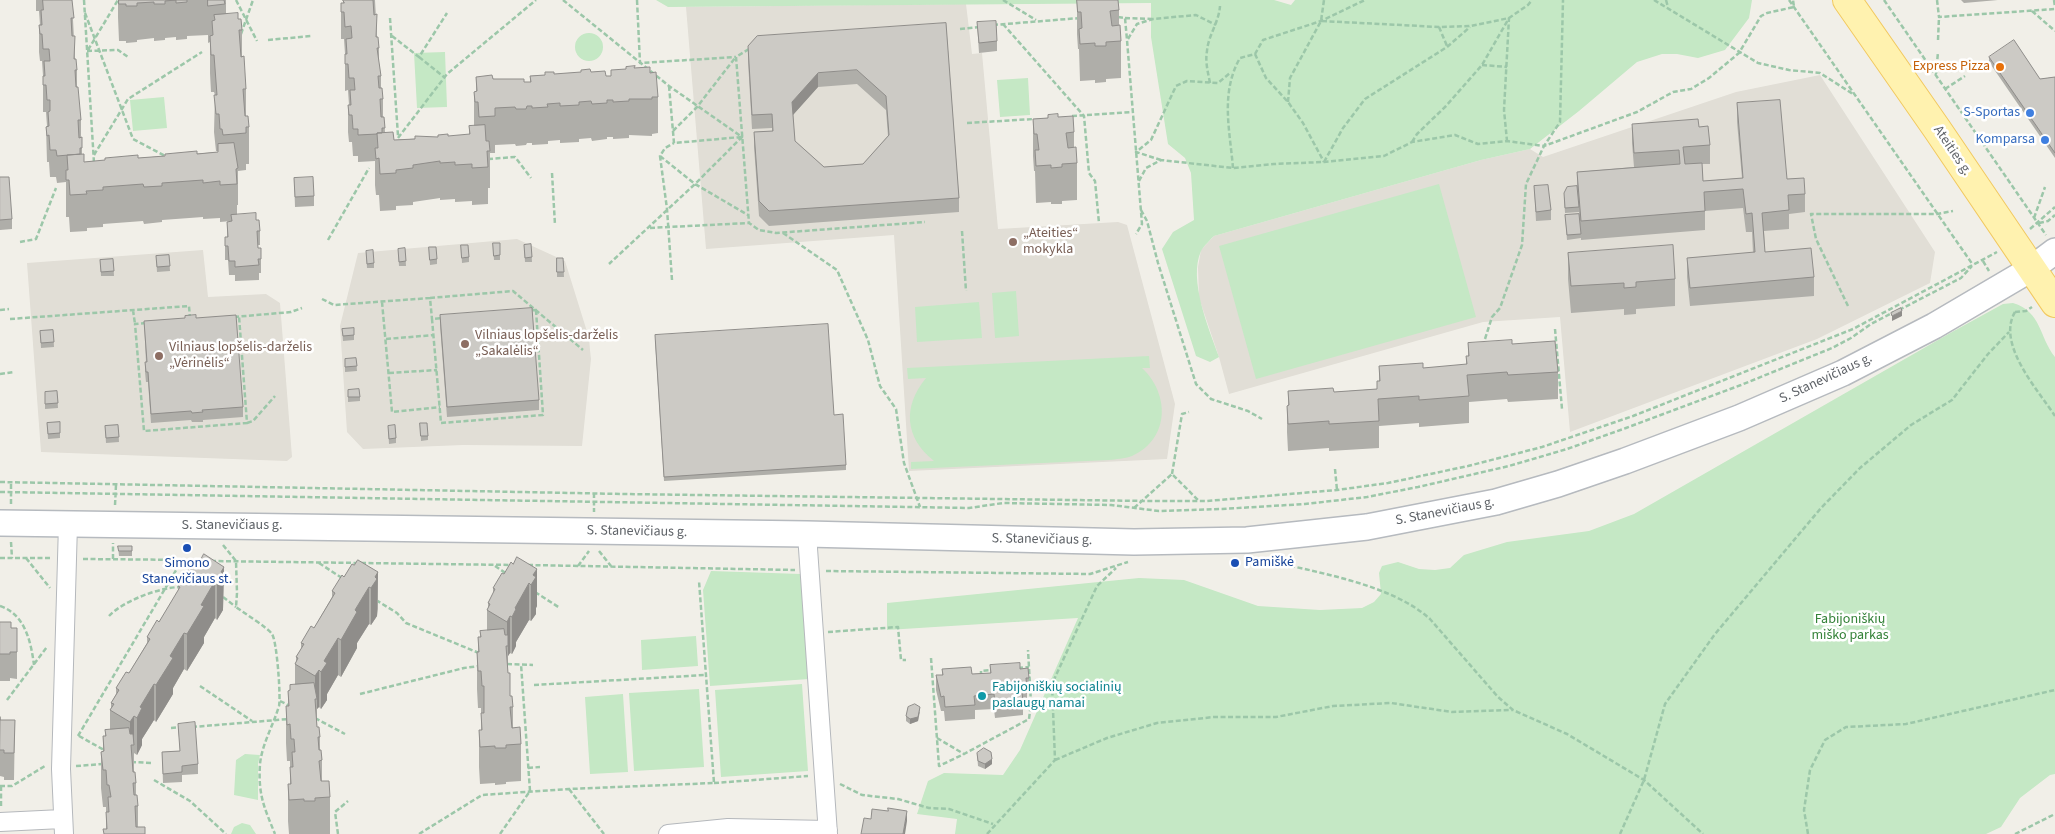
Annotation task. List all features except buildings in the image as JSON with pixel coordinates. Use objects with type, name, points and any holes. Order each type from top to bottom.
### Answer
[{"type":"main road","name":"Ateities g.","points":[[1847,0],[2055,303]]},
{"type":"main road","name":"S. Stanevičiaus g.","points":[[0,523],[808,534],[1134,542],[1247,540],[1367,527],[1487,504],[1558,484],[1625,461],[1785,399],[1934,326],[2031,270],[2053,246]]},
{"type":"street","points":[[0,822],[63,826],[62,762],[71,736],[66,616],[68,524]]},
{"type":"street","points":[[668,834],[728,828],[828,832],[808,534]]},
{"type":"path","points":[[84,0],[94,166]]},
{"type":"path","points":[[87,51],[118,0]]},
{"type":"path","points":[[236,0],[257,41]]},
{"type":"path","points":[[240,35],[253,0]]},
{"type":"path","points":[[390,18],[398,138],[444,77],[536,0]]},
{"type":"path","points":[[563,0],[669,86],[742,137]]},
{"type":"path","points":[[637,0],[640,63]]},
{"type":"path","points":[[1003,0],[1038,21]]},
{"type":"path","points":[[1288,102],[1290,78],[1320,21],[1324,0]]},
{"type":"path","points":[[1233,168],[1227,94],[1232,72],[1240,58],[1255,54],[1263,40],[1320,21],[1365,0]]},
{"type":"path","points":[[1320,21],[1439,27],[1471,26],[1509,18],[1532,0]]},
{"type":"path","points":[[1485,339],[1492,317],[1500,308],[1522,245],[1526,184],[1544,146],[1560,122],[1563,0]]},
{"type":"path","points":[[1654,0],[1758,63],[1789,70],[1820,73],[1854,94]]},
{"type":"path","points":[[1666,0],[1668,8]]},
{"type":"path","points":[[1789,0],[1973,264]]},
{"type":"path","points":[[1793,0],[1794,7]]},
{"type":"path","points":[[1884,0],[2053,246]]},
{"type":"path","points":[[1937,0],[1939,16],[1938,40]]},
{"type":"path","points":[[1939,16],[2055,8],[2054,0]]},
{"type":"path","points":[[1210,83],[1206,65],[1207,50],[1216,25],[1220,6]]},
{"type":"path","points":[[1136,152],[1162,160],[1233,168],[1384,156],[1412,142],[1455,135],[1478,144],[1507,141],[1544,146],[1637,112],[1673,92],[1691,89],[1709,78],[1739,53],[1761,16],[1794,7]]},
{"type":"path","points":[[2032,11],[2055,32]]},
{"type":"path","points":[[85,13],[133,139],[168,156]]},
{"type":"path","points":[[419,57],[447,13]]},
{"type":"path","points":[[1127,40],[1137,24],[1153,20],[1196,15],[1216,25]]},
{"type":"path","points":[[960,29],[1084,18]]},
{"type":"path","points":[[1117,18],[1153,20]]},
{"type":"path","points":[[1125,18],[1142,224],[1136,234]]},
{"type":"path","points":[[1412,142],[1417,134],[1446,106],[1482,65],[1509,18]]},
{"type":"path","points":[[1507,141],[1504,110],[1509,18]]},
{"type":"path","points":[[1003,24],[1084,116],[1088,173],[1095,181],[1099,223]]},
{"type":"path","points":[[1324,162],[1343,128],[1365,99],[1447,47],[1471,26]]},
{"type":"path","points":[[1439,27],[1447,47]]},
{"type":"path","points":[[268,40],[311,36]]},
{"type":"path","points":[[391,36],[444,77]]},
{"type":"path","points":[[673,130],[697,107],[736,57],[756,45]]},
{"type":"path","points":[[87,51],[118,50],[128,57]]},
{"type":"path","points":[[94,157],[128,99],[202,52]]},
{"type":"path","points":[[1936,75],[1938,52]]},
{"type":"path","points":[[1255,54],[1266,78],[1288,102],[1303,123],[1324,162]]},
{"type":"path","points":[[640,63],[736,57]]},
{"type":"path","points":[[736,57],[749,223]]},
{"type":"path","points":[[1482,65],[1507,68]]},
{"type":"path","points":[[1136,152],[1151,140],[1176,86],[1187,82],[1218,83],[1232,72]]},
{"type":"path","points":[[1945,89],[1965,76]]},
{"type":"path","points":[[669,86],[674,143]]},
{"type":"path","points":[[1065,117],[1133,112]]},
{"type":"path","points":[[967,123],[1036,119]]},
{"type":"path","points":[[672,280],[667,209],[660,156],[665,148],[674,143],[742,137]]},
{"type":"path","points":[[609,264],[695,184],[742,137]]},
{"type":"path","points":[[660,156],[695,184],[748,215]]},
{"type":"path","points":[[484,159],[515,157],[531,178]]},
{"type":"path","points":[[1138,181],[1146,168],[1162,160]]},
{"type":"path","points":[[328,240],[369,168]]},
{"type":"path","points":[[552,173],[556,225]]},
{"type":"path","points":[[2034,218],[2045,187]]},
{"type":"path","points":[[20,242],[36,238],[56,188]]},
{"type":"path","points":[[2037,223],[2055,207]]},
{"type":"path","points":[[1141,210],[1147,221],[1158,263],[1196,384],[1211,399],[1248,411],[1262,419]]},
{"type":"path","points":[[1848,306],[1816,239],[1811,214],[1937,214],[1953,211]]},
{"type":"path","points":[[2037,223],[2048,221],[2055,215]]},
{"type":"path","points":[[648,228],[749,223],[759,230],[782,233],[925,222]]},
{"type":"path","points":[[962,231],[966,291]]},
{"type":"path","points":[[782,233],[837,270],[868,340],[880,386],[896,409],[904,463],[920,507]]},
{"type":"path","points":[[0,482],[1144,501],[1199,501],[1337,490],[1388,483],[1468,466],[1542,447],[1633,416],[1853,329],[1973,264],[1983,261]]},
{"type":"path","points":[[0,492],[969,508],[1002,503],[1111,505],[1159,511],[1305,504],[1367,497],[1509,466],[1567,449],[1741,385],[1832,348],[1871,324],[1961,278],[1973,264]]},
{"type":"path","points":[[322,299],[334,305],[513,291],[583,350]]},
{"type":"path","points":[[430,298],[441,424],[543,416],[536,310]]},
{"type":"path","points":[[382,302],[392,412],[440,407]]},
{"type":"path","points":[[10,319],[189,306],[190,320]]},
{"type":"path","points":[[229,317],[291,312],[302,308]]},
{"type":"path","points":[[0,310],[9,309]]},
{"type":"path","points":[[133,310],[144,431],[254,421],[275,396]]},
{"type":"path","points":[[432,319],[536,310]]},
{"type":"path","points":[[2015,312],[2011,318],[2010,332],[2019,362],[2055,416]]},
{"type":"path","points":[[239,316],[246,423]]},
{"type":"path","points":[[135,324],[153,322]]},
{"type":"path","points":[[1555,329],[1562,408]]},
{"type":"path","points":[[1620,834],[1644,780],[1665,704],[1716,634],[1821,508],[1860,468],[1911,425],[1952,400],[1988,354],[2010,332]]},
{"type":"path","points":[[386,339],[434,335]]},
{"type":"path","points":[[389,373],[437,370]]},
{"type":"path","points":[[0,374],[14,372]]},
{"type":"path","points":[[1134,508],[1172,474],[1182,414],[1188,412]]},
{"type":"path","points":[[1335,469],[1337,490]]},
{"type":"path","points":[[1172,474],[1199,501]]},
{"type":"path","points":[[11,492],[12,482]]},
{"type":"path","points":[[115,495],[116,485]]},
{"type":"path","points":[[208,526],[236,561],[236,607]]},
{"type":"path","points":[[578,566],[594,544],[611,566]]},
{"type":"path","points":[[0,558],[200,560]]},
{"type":"path","points":[[7,700],[34,665],[66,616],[26,558]]},
{"type":"path","points":[[1260,559],[1377,589],[1419,609],[1430,619],[1498,697],[1513,710],[1568,734],[1644,780],[1703,834]]},
{"type":"path","points":[[182,560],[195,572]]},
{"type":"path","points":[[111,754],[71,736],[182,560]]},
{"type":"path","points":[[209,561],[1090,574],[1133,562]]},
{"type":"path","points":[[318,562],[345,580]]},
{"type":"path","points":[[494,565],[510,576]]},
{"type":"path","points":[[1055,760],[1052,684],[1097,586],[1118,566]]},
{"type":"path","points":[[699,581],[714,783]]},
{"type":"path","points":[[109,616],[119,606],[165,589],[186,588]]},
{"type":"path","points":[[535,592],[560,608]]},
{"type":"path","points":[[220,595],[247,618],[272,634],[277,652],[280,702],[263,749],[260,763],[261,798],[275,834]]},
{"type":"path","points":[[369,595],[398,614],[406,623],[485,656]]},
{"type":"path","points":[[0,606],[17,616],[28,638],[34,665]]},
{"type":"path","points":[[828,632],[898,627],[900,660],[906,660]]},
{"type":"path","points":[[931,658],[939,766],[1029,719],[1031,703],[1028,650]]},
{"type":"path","points":[[503,664],[533,665]]},
{"type":"path","points":[[500,834],[530,791],[521,664]]},
{"type":"path","points":[[360,694],[464,668],[483,666]]},
{"type":"path","points":[[1010,668],[1029,667]]},
{"type":"path","points":[[982,679],[981,671],[1000,669]]},
{"type":"path","points":[[534,685],[705,675]]},
{"type":"path","points":[[200,686],[254,722]]},
{"type":"path","points":[[1808,834],[1804,810],[1810,770],[1825,740],[1846,727],[1906,724],[2055,690]]},
{"type":"path","points":[[280,702],[296,709]]},
{"type":"path","points":[[986,834],[1055,760],[1107,738],[1157,723],[1214,717],[1276,716],[1333,706],[1391,703],[1452,712],[1513,710]]},
{"type":"path","points":[[313,717],[345,734]]},
{"type":"path","points":[[171,728],[293,718]]},
{"type":"path","points":[[937,738],[964,754]]},
{"type":"path","points":[[0,822],[0,786],[12,786],[62,762],[108,764]]},
{"type":"path","points":[[127,762],[153,763]]},
{"type":"path","points":[[528,768],[540,767]]},
{"type":"path","points":[[419,834],[482,795],[530,791],[714,783],[824,774],[862,795],[898,799],[929,808],[949,809],[994,824]]},
{"type":"path","points":[[154,780],[190,801],[226,834]]},
{"type":"path","points":[[569,789],[604,834]]},
{"type":"path","points":[[338,834],[335,812],[348,800]]},
{"type":"path","points":[[2016,834],[2055,814]]},
{"type":"shaded area","name":"„Ateities“ mokykla","points":[[966,4],[972,54],[982,53],[998,229],[1118,222],[1127,225],[1175,404],[1167,459],[909,471],[894,235],[706,249],[686,7]]},
{"type":"shaded area","points":[[1820,75],[1935,252],[1930,283],[1817,339],[1570,432],[1560,317],[1483,322],[1229,394],[1199,298],[1198,267],[1201,250],[1214,236],[1481,160],[1530,149],[1543,157],[1736,92]]},
{"type":"shaded area","name":"Vilniaus lopšelis-darželis „Sakalėlis“","points":[[517,239],[565,261],[589,338],[591,359],[582,446],[463,445],[363,449],[347,432],[340,326],[358,253]]},
{"type":"shaded area","name":"Vilniaus lopšelis-darželis „Vėrinėlis“","points":[[203,250],[208,297],[266,294],[280,303],[292,457],[287,461],[41,452],[27,263]]},
{"type":"green space","points":[[656,0],[1274,0],[1291,5],[1295,0],[1752,0],[1749,18],[1725,50],[1698,58],[1677,54],[1662,54],[1637,62],[1530,149],[1481,160],[1214,236],[1201,251],[1197,276],[1198,290],[1205,319],[1219,357],[1210,362],[1196,356],[1162,249],[1173,232],[1194,220],[1191,173],[1185,158],[1168,144],[1151,37],[1151,3],[668,7]]},
{"type":"green space","points":[[589,33],[599,37],[603,47],[599,57],[589,61],[579,57],[575,47],[579,37]]},
{"type":"green space","points":[[445,52],[447,107],[417,108],[414,53]]},
{"type":"green space","points":[[1028,78],[1030,115],[1000,117],[997,80]]},
{"type":"green space","points":[[164,97],[167,128],[133,131],[130,100]]},
{"type":"green space","points":[[1439,184],[1476,317],[1256,379],[1219,246]]},
{"type":"green space","points":[[1016,291],[1019,336],[995,338],[992,293]]},
{"type":"green space","points":[[979,302],[982,338],[917,342],[915,307]]},
{"type":"green space","name":"Fabijoniškių miško parkas","points":[[2013,303],[2030,312],[2055,357],[2055,774],[2050,775],[2020,798],[2001,827],[1986,834],[955,834],[957,819],[917,814],[928,781],[944,773],[1003,775],[1020,750],[1078,618],[887,630],[887,603],[1139,578],[1184,580],[1258,606],[1320,610],[1362,608],[1374,602],[1381,594],[1379,573],[1382,566],[1398,562],[1419,569],[1435,570],[1450,568],[1464,555],[1507,542],[1589,531],[1634,514],[1952,332],[2003,304]]},
{"type":"green space","points":[[1149,356],[1150,368],[1142,368],[1158,390],[1162,415],[1154,439],[1132,456],[1109,460],[911,469],[911,462],[934,461],[917,442],[910,422],[913,400],[926,378],[908,379],[907,368]]},
{"type":"green space","points":[[711,571],[801,574],[809,679],[710,686],[703,590]]},
{"type":"green space","points":[[696,636],[698,666],[642,670],[641,640]]},
{"type":"green space","points":[[802,684],[808,771],[721,777],[715,690]]},
{"type":"green space","points":[[699,689],[704,767],[634,771],[629,693]]},
{"type":"green space","points":[[623,694],[628,772],[590,774],[585,697]]},
{"type":"green space","points":[[245,754],[260,755],[258,764],[258,800],[234,795],[236,760]]},
{"type":"green space","points":[[242,823],[250,825],[256,834],[231,834],[234,827]]},
{"type":"place","name":"Express Pizza","points":[[2000,67]]},
{"type":"place","name":"S-Sportas","points":[[2030,113]]},
{"type":"place","name":"Komparsa","points":[[2045,140]]},
{"type":"place","name":"„Ateities“ mokykla","points":[[1013,242]]},
{"type":"place","name":"Vilniaus lopšelis-darželis „Sakalėlis“","points":[[465,344]]},
{"type":"place","name":"Vilniaus lopšelis-darželis „Vėrinėlis“","points":[[159,356]]},
{"type":"place","name":"Simono Stanevičiaus st.","points":[[187,548]]},
{"type":"place","name":"Pamiškė","points":[[1235,563]]},
{"type":"place","name":"Fabijoniškių socialinių paslaugų namai","points":[[982,696]]}]
